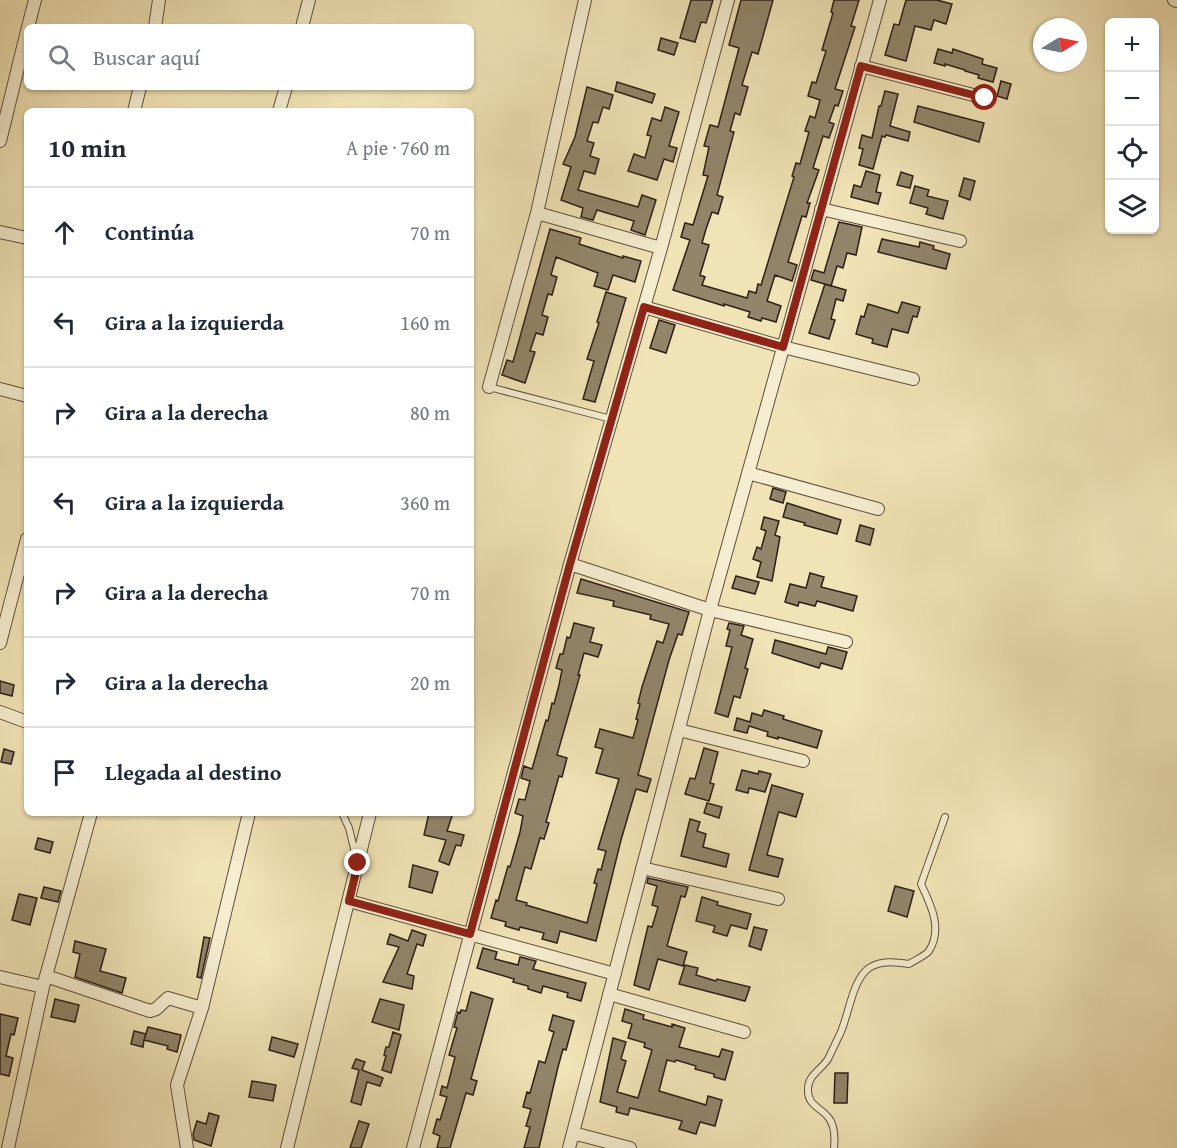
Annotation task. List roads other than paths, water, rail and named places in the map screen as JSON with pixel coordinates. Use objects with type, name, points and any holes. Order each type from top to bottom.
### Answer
[{"type":"street","points":[[29,24],[35,0]]},
{"type":"street","points":[[303,24],[309,0]]},
{"type":"street","points":[[489,387],[537,213],[585,0]]},
{"type":"street","points":[[413,1148],[570,564],[661,248],[728,0]]},
{"type":"street","points":[[569,1148],[710,610],[880,0]]},
{"type":"street","points":[[155,24],[156,1]]},
{"type":"street","points":[[0,141],[24,45]]},
{"type":"street","points":[[861,66],[985,98]]},
{"type":"street","points":[[135,108],[139,90]]},
{"type":"street","points":[[280,108],[285,90]]},
{"type":"street","points":[[821,209],[960,241]]},
{"type":"street","points":[[537,213],[661,248]]},
{"type":"street","points":[[0,232],[24,237]]},
{"type":"street","points":[[644,307],[783,347],[914,379]]},
{"type":"street","points":[[0,389],[24,395]]},
{"type":"street","points":[[748,473],[878,509]]},
{"type":"street","points":[[0,644],[24,551]]},
{"type":"street","points":[[570,564],[710,610],[846,642]]},
{"type":"street","points":[[0,712],[24,721]]},
{"type":"street","points":[[679,730],[803,761]]},
{"type":"street","points":[[8,1148],[45,982],[90,816]]},
{"type":"street","points":[[187,1148],[177,1086],[202,1008],[248,816]]},
{"type":"street","points":[[287,1148],[369,816]]},
{"type":"street","points":[[642,868],[778,899]]},
{"type":"street","points":[[349,901],[615,974]]},
{"type":"street","points":[[0,977],[45,982],[150,1011],[156,1009],[168,998],[202,1008]]},
{"type":"street","points":[[609,994],[744,1032]]},
{"type":"street","points":[[573,1133],[630,1148]]},
{"type":"lane","points":[[489,387],[611,419]]},
{"type":"lane","points":[[343,816],[358,863]]},
{"type":"lane","points":[[834,1148],[835,1137],[828,1117],[811,1102],[807,1090],[809,1079],[827,1061],[846,1020],[857,982],[869,968],[891,961],[909,964],[928,952],[937,930],[930,901],[921,884],[945,816]]}]
